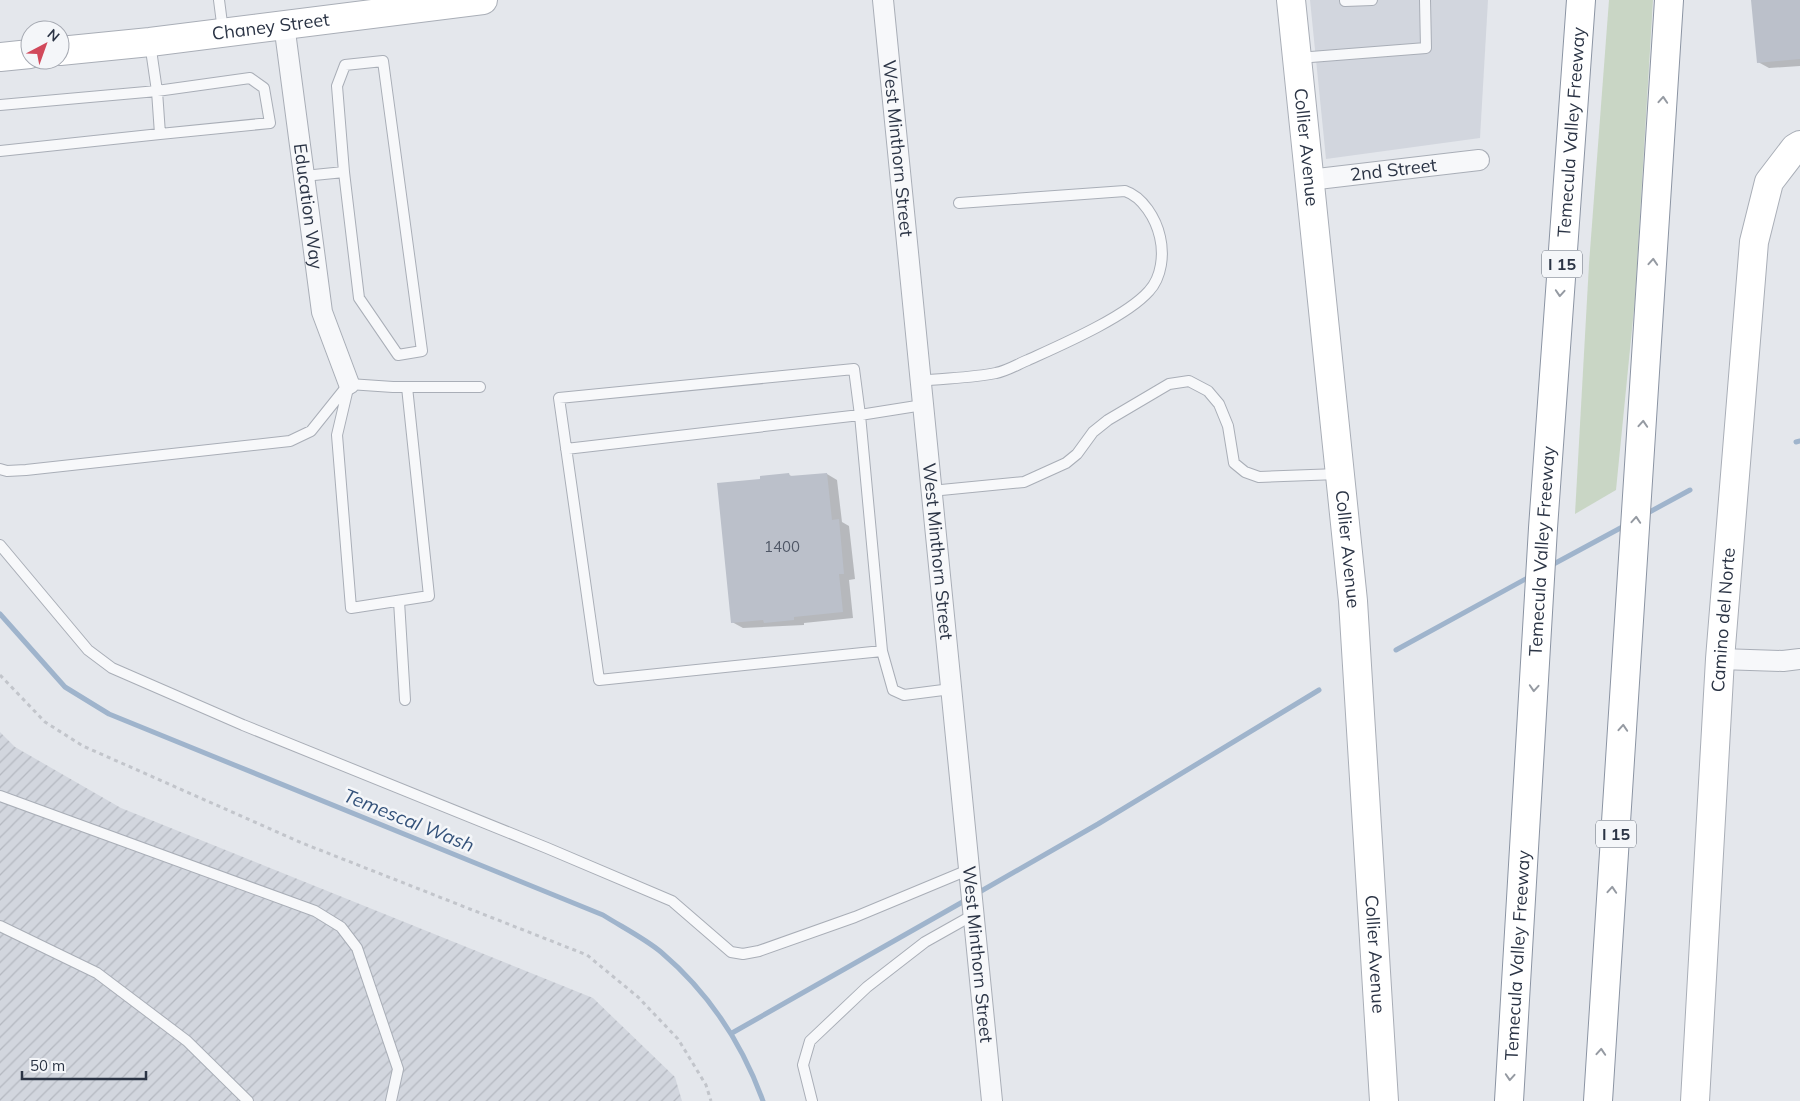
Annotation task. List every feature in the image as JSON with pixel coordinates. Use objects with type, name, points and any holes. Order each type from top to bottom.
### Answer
[{"type":"main road","name":"Collier Avenue","points":[[1291,0],[1353,602],[1364,746],[1384,1101]]},
{"type":"main road","name":"Temecula Valley Freeway","points":[[1509,1101],[1543,528],[1581,0]]},
{"type":"main road","name":"I 15","points":[[1598,1101],[1669,0]]},
{"type":"main road","name":"Chaney Street","points":[[70,50],[150,42],[465,1]]},
{"type":"main road","points":[[0,57],[20,55]]},
{"type":"main road","name":"Camino del Norte","points":[[1695,1101],[1720,659],[1754,242],[1770,182],[1797,146]]},
{"type":"street","name":"West Minthorn Street","points":[[884,0],[992,1101]]},
{"type":"street","name":"Education Way","points":[[284,24],[322,312],[349,384]]},
{"type":"street","name":"2nd Street","points":[[1309,180],[1479,160]]},
{"type":"street","points":[[1720,659],[1800,660]]},
{"type":"lane","points":[[219,0],[223,32]]},
{"type":"lane","points":[[1345,2],[1372,0]]},
{"type":"lane","points":[[1297,58],[1426,48],[1425,0]]},
{"type":"lane","points":[[150,42],[157,91],[160,134]]},
{"type":"lane","points":[[383,60],[422,351],[398,355],[359,298],[344,172],[336,86],[344,65],[383,60]]},
{"type":"lane","points":[[0,106],[157,91],[250,78],[264,88],[270,123],[0,151]]},
{"type":"lane","points":[[304,176],[344,172]]},
{"type":"lane","points":[[920,381],[998,373],[1067,343],[1136,304],[1151,290],[1160,271],[1163,249],[1158,231],[1133,193],[1125,191],[959,203]]},
{"type":"lane","points":[[882,650],[599,680],[559,398],[854,369],[882,650],[893,690],[904,695],[951,689]]},
{"type":"lane","points":[[931,491],[1024,482],[1066,463],[1077,454],[1093,432],[1108,420],[1169,384],[1189,381],[1208,392],[1219,404],[1228,426],[1234,463],[1245,472],[1259,477],[1340,474]]},
{"type":"lane","points":[[349,384],[407,387],[480,387]]},
{"type":"lane","points":[[0,469],[7,471],[26,470],[290,441],[311,431],[349,384]]},
{"type":"lane","points":[[349,384],[337,435],[351,608],[429,596],[407,387]]},
{"type":"lane","points":[[566,448],[860,415],[923,405]]},
{"type":"lane","points":[[0,546],[88,650],[112,668],[243,725],[547,848],[672,901],[731,952],[743,954],[768,948],[855,917],[967,861]]},
{"type":"lane","points":[[399,601],[406,700]]},
{"type":"lane","points":[[0,796],[315,910],[341,927],[357,948],[398,1069],[391,1101]]},
{"type":"lane","points":[[812,1101],[803,1065],[810,1041],[867,987],[924,942],[973,915]]},
{"type":"lane","points":[[0,926],[97,973],[186,1041],[248,1101]]},
{"type":"path","points":[[0,675],[45,722],[83,746],[302,843],[587,955],[638,997],[678,1039],[706,1085],[711,1101]]},
{"type":"shaded area","points":[[1310,0],[1488,0],[1480,138],[1326,159]]},
{"type":"shaded area","points":[[0,732],[15,747],[121,808],[593,998],[675,1077],[682,1101],[0,1101]]},
{"type":"green space","points":[[1609,0],[1653,0],[1635,299],[1616,490],[1575,514],[1589,264]]},
{"type":"building","points":[[1751,0],[1800,0],[1800,59],[1757,63]]},
{"type":"building","points":[[789,473],[790,476],[827,473],[832,520],[839,519],[844,574],[839,574],[843,612],[794,617],[794,620],[764,623],[763,620],[731,623],[717,483],[760,479],[760,476]]},
{"type":"waterway","points":[[1796,442],[1800,441]]},
{"type":"waterway","points":[[1644,515],[1690,490]]},
{"type":"waterway","points":[[1550,566],[1626,525]]},
{"type":"waterway","points":[[1396,650],[1531,576]]},
{"type":"waterway","name":"Temescal Wash","points":[[0,614],[65,687],[109,714],[603,915],[640,937],[661,952],[694,984],[708,1001],[734,1039],[755,1080],[763,1101]]},
{"type":"waterway","points":[[976,894],[1098,824],[1319,690]]},
{"type":"waterway","points":[[732,1033],[966,900]]}]
